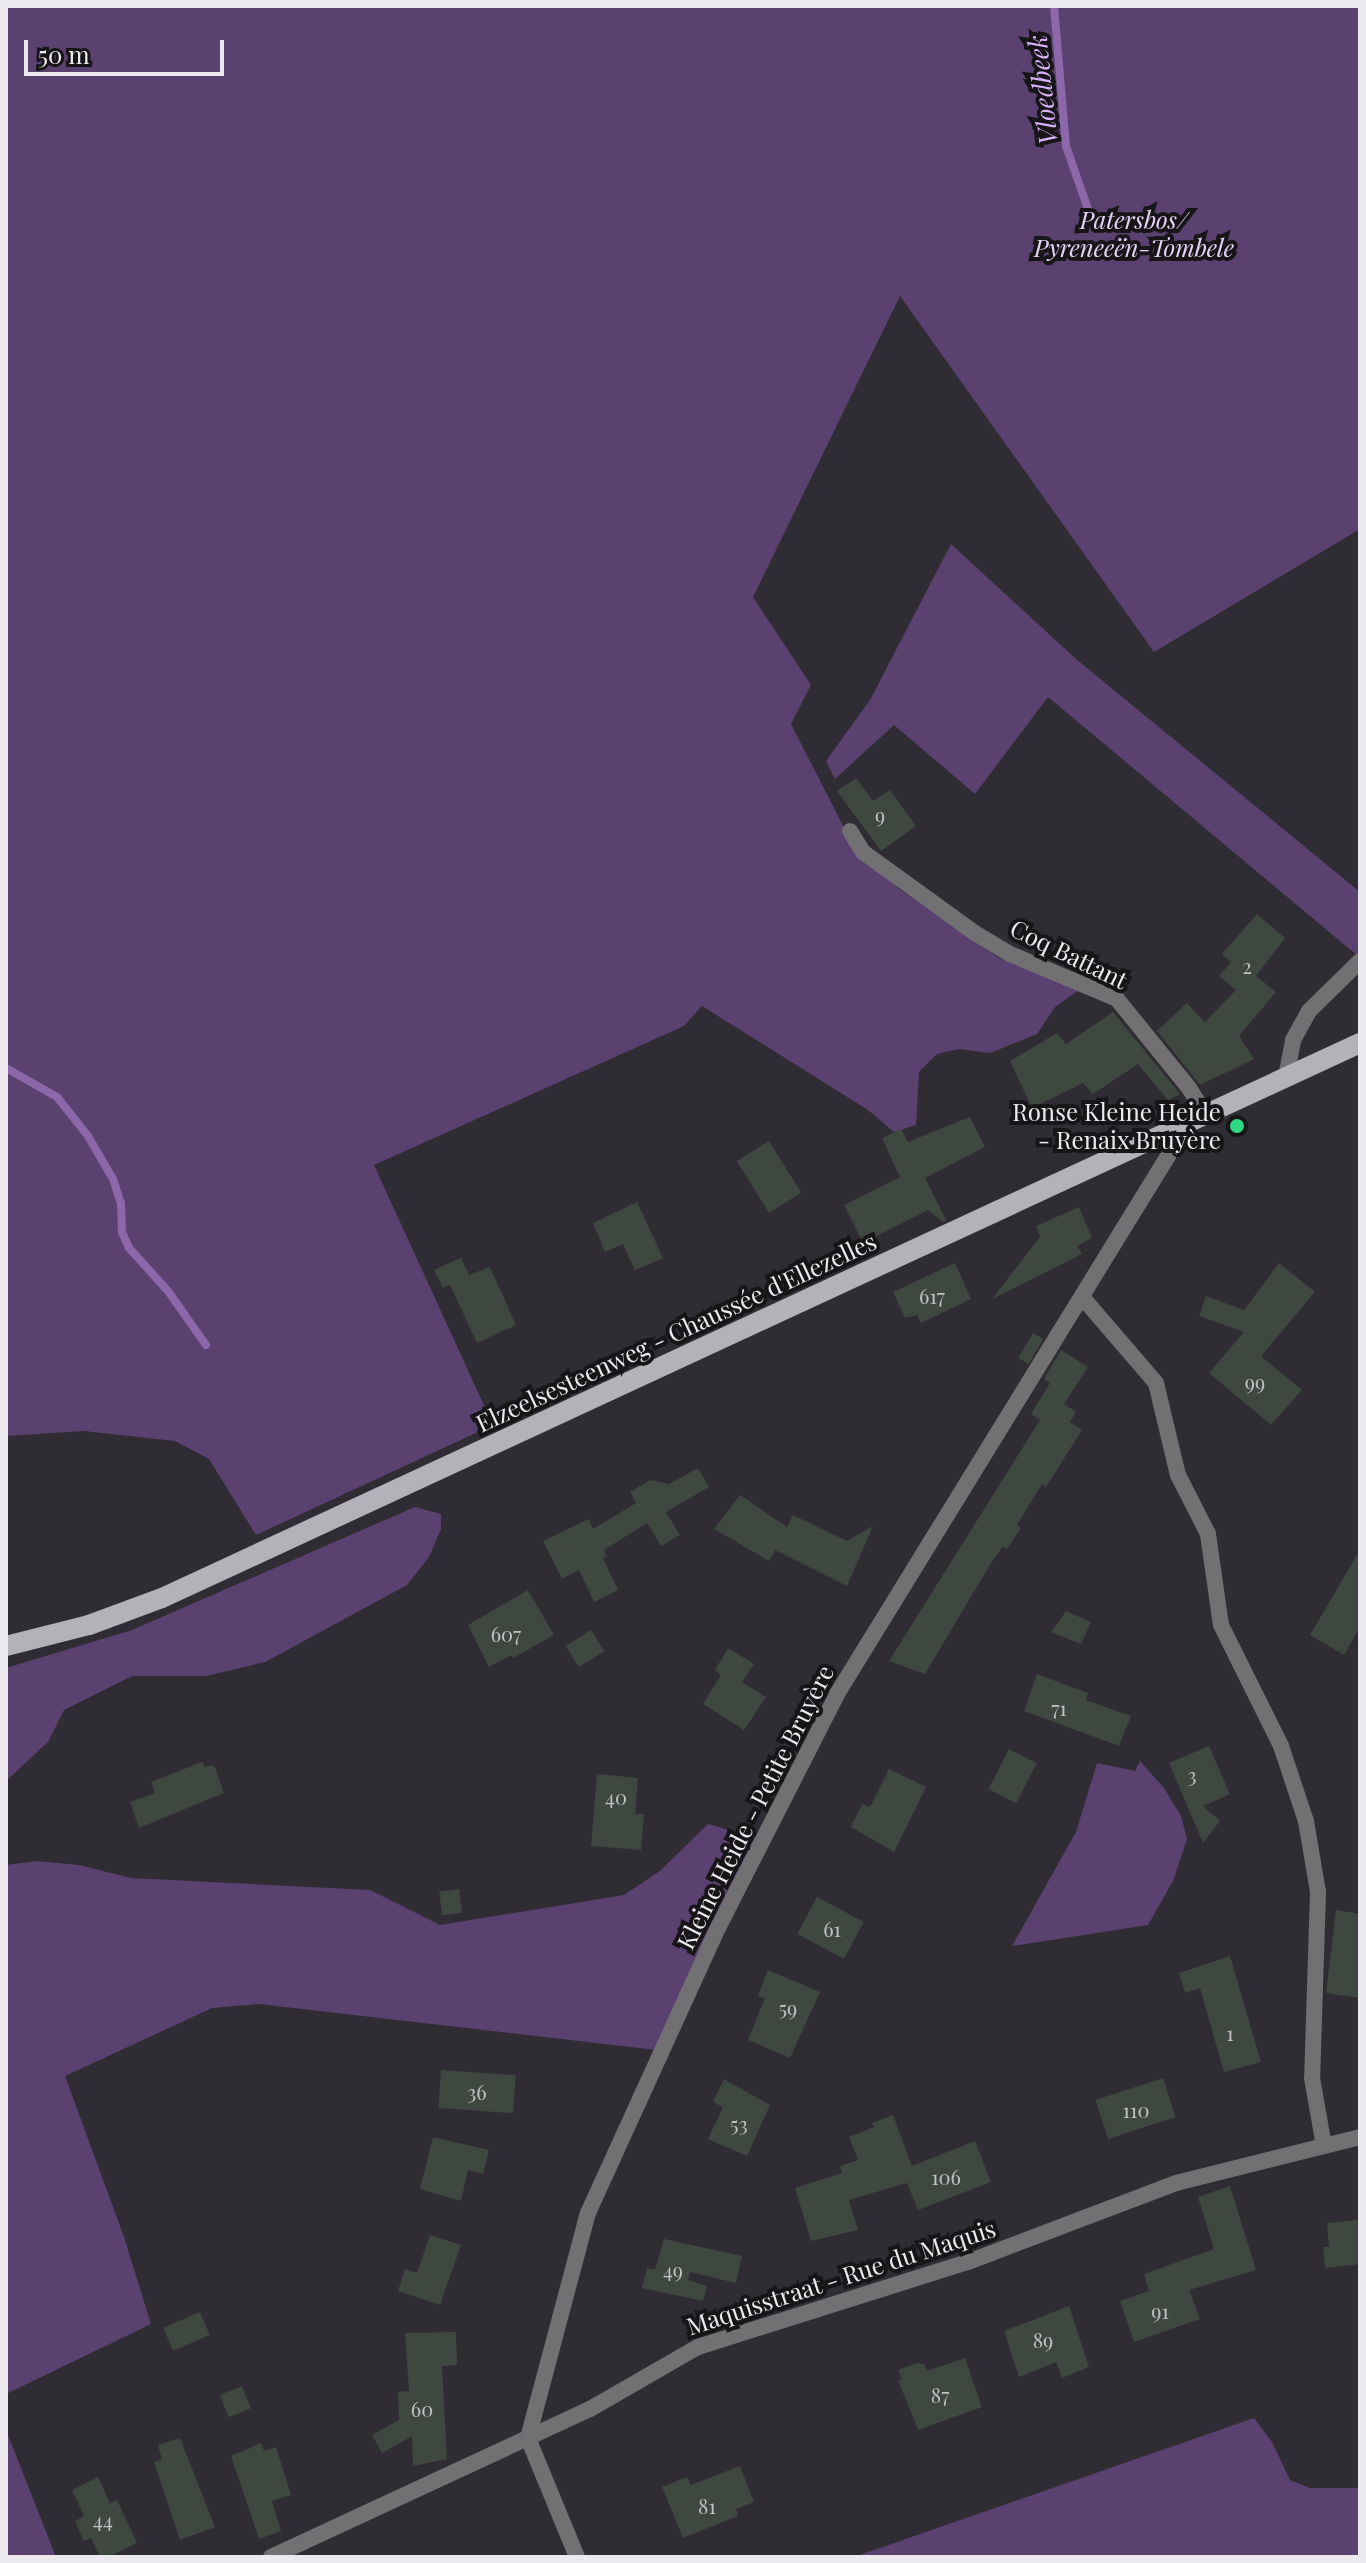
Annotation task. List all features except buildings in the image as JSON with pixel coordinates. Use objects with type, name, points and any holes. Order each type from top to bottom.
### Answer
[{"type":"main road","name":"Elzeelsesteenweg - Chaussée d'Ellezelles","points":[[6,1646],[89,1625],[162,1598],[1360,1043]]},
{"type":"street","name":"Coq Battant","points":[[850,831],[863,852],[975,933],[1010,954],[1117,999],[1189,1088],[1205,1114]]},
{"type":"street","points":[[1286,1077],[1293,1040],[1309,1011],[1360,961]]},
{"type":"street","name":"Kleine Heide - Petite Bruyère","points":[[528,2438],[588,2213],[718,1928],[837,1694],[1083,1298],[1168,1156],[1178,1128]]},
{"type":"street","points":[[1083,1298],[1156,1383],[1178,1475],[1208,1534],[1221,1625],[1232,1653],[1281,1746],[1306,1821],[1318,1892],[1319,1930],[1312,2011],[1312,2078],[1324,2146]]},
{"type":"street","name":"Maquisstraat - Rue du Maquis","points":[[271,2557],[590,2409],[698,2347],[968,2262],[1176,2183],[1360,2137]]},
{"type":"street","points":[[528,2438],[577,2557]]},
{"type":"green space","name":"Patersbos/ Pyreneeën-Tombele","points":[[6,6],[1360,6],[1360,529],[1154,652],[900,296],[753,597],[811,685],[791,724],[857,853],[899,889],[999,958],[1079,990],[1055,1007],[1037,1034],[990,1053],[959,1049],[937,1054],[919,1072],[916,1125],[894,1132],[868,1110],[702,1006],[684,1026],[374,1165],[493,1425],[256,1535],[209,1459],[175,1441],[84,1431],[6,1436]]},
{"type":"green space","points":[[951,544],[1076,659],[1360,892],[1358,956],[1048,697],[975,794],[894,725],[835,779],[826,761],[870,700]]},
{"type":"green space","points":[[415,1507],[441,1514],[441,1529],[429,1557],[407,1585],[265,1662],[206,1676],[132,1676],[64,1710],[48,1742],[6,1781],[6,1668],[132,1630]]},
{"type":"green space","points":[[1140,1761],[1164,1788],[1181,1816],[1187,1839],[1173,1881],[1148,1925],[1012,1946],[1076,1832],[1097,1763],[1135,1771]]},
{"type":"green space","points":[[708,1824],[757,1838],[656,2050],[259,2004],[212,2008],[65,2076],[124,2237],[151,2324],[6,2394],[6,1865],[37,1861],[79,1865],[131,1878],[370,1890],[440,1925],[624,1895],[660,1871]]},
{"type":"green space","points":[[1254,2418],[1272,2442],[1290,2480],[1310,2488],[1360,2488],[1360,2557],[854,2557]]},
{"type":"green space","points":[[6,2430],[56,2557],[6,2557]]},
{"type":"waterway","name":"Vloedbeek","points":[[1054,6],[1066,146],[1090,215]]},
{"type":"waterway","points":[[6,1068],[57,1097],[88,1136],[113,1179],[121,1203],[122,1232],[129,1248],[168,1291],[206,1345]]},
{"type":"place","name":"Ronse Kleine Heide - Renaix Bruyère","points":[[1237,1126]]}]
